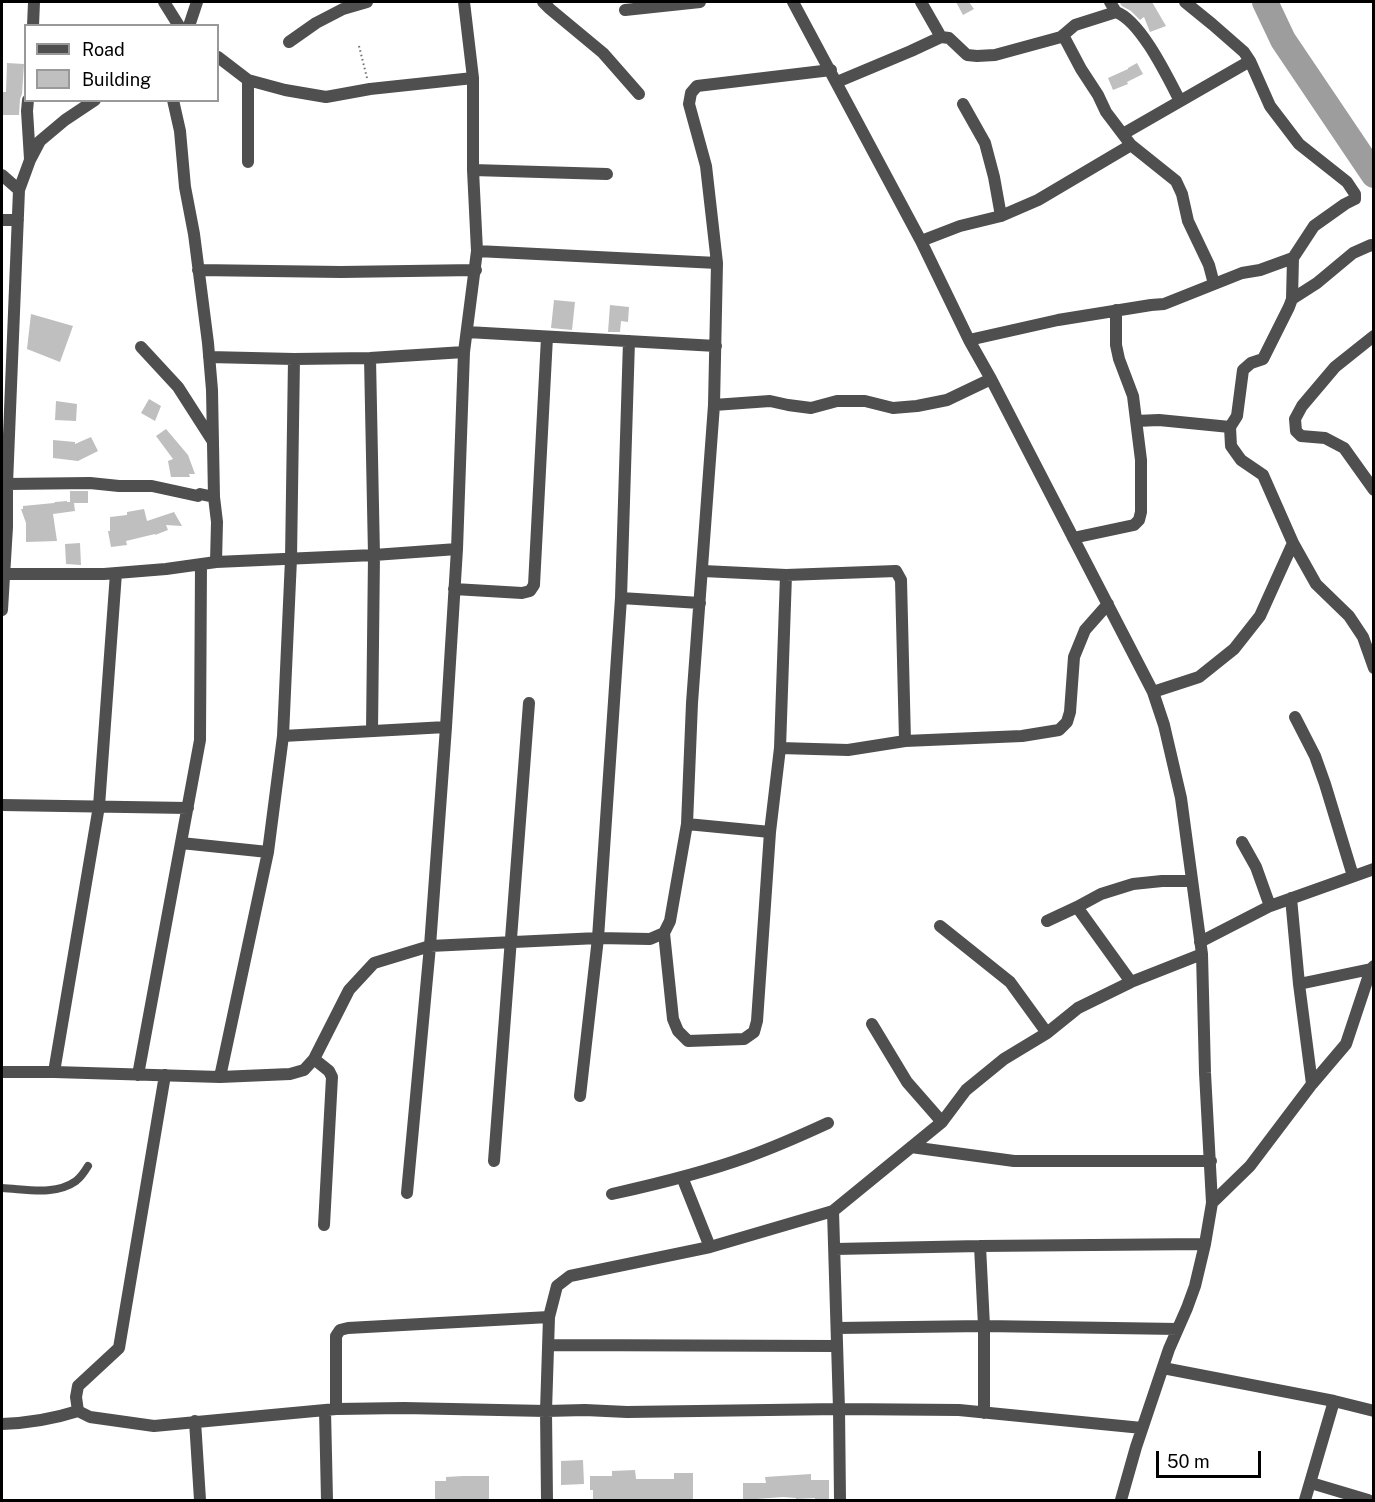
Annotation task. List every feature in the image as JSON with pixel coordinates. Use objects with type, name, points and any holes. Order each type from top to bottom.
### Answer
[{"type":"street","points":[[33,24],[34,2]]},
{"type":"street","points":[[164,2],[178,23]]},
{"type":"street","points":[[175,2],[178,23]]},
{"type":"street","points":[[190,24],[197,2]]},
{"type":"street","points":[[289,42],[316,23],[344,9],[367,2]]},
{"type":"street","points":[[407,1194],[430,946],[446,727],[457,549],[464,352],[477,251],[473,170],[473,78],[464,2]]},
{"type":"street","points":[[543,2],[603,53],[639,93]]},
{"type":"street","points":[[624,10],[700,2]]},
{"type":"street","points":[[793,2],[921,241],[969,340],[1153,692],[1164,725],[1181,798],[1201,948],[1212,1203],[1205,1244],[1194,1286],[1142,1428],[1121,1500]]},
{"type":"street","points":[[921,2],[941,37]]},
{"type":"street","points":[[1185,2],[1244,52],[1270,106],[1299,144],[1347,182],[1355,194],[1355,199],[1314,226],[1293,258],[1292,299],[1263,359],[1251,363],[1243,370],[1237,416],[1230,427],[1231,446],[1241,460],[1263,475],[1293,543],[1316,584],[1369,634],[1374,668]]},
{"type":"street","points":[[837,82],[941,37],[949,38],[967,55],[995,55],[1061,37],[1075,25],[1113,7],[1136,28],[1156,54],[1180,101]]},
{"type":"street","points":[[1063,35],[1106,112],[1131,145],[1176,181],[1182,194],[1188,221],[1209,265],[1214,284]]},
{"type":"street","points":[[219,58],[248,80],[285,90],[326,97],[370,89],[473,78]]},
{"type":"street","points":[[1123,134],[1250,61]]},
{"type":"street","points":[[786,575],[780,748],[770,832],[757,1021],[754,1032],[744,1039],[688,1041],[678,1031],[673,1019],[664,933],[670,921],[687,824],[692,703],[714,405],[717,264],[706,166],[689,104],[691,93],[697,86],[831,70]]},
{"type":"street","points":[[248,80],[248,162]]},
{"type":"street","points":[[28,102],[30,160]]},
{"type":"street","points":[[2,610],[7,484],[5,425],[19,190],[40,141],[65,120],[92,102]]},
{"type":"street","points":[[173,102],[180,132],[185,187],[194,234],[208,343],[217,522],[216,562]]},
{"type":"street","points":[[963,104],[985,143],[1001,216]]},
{"type":"street","points":[[921,241],[960,226],[1001,216],[1038,200],[1131,145]]},
{"type":"street","points":[[473,170],[607,174]]},
{"type":"street","points":[[2,175],[19,190]]},
{"type":"street","points":[[2,220],[18,220]]},
{"type":"street","points":[[1292,299],[1317,283],[1353,253],[1371,245],[1374,246]]},
{"type":"street","points":[[477,251],[717,264]]},
{"type":"street","points":[[969,340],[1058,320],[1164,304],[1242,273],[1260,270],[1293,258]]},
{"type":"street","points":[[198,270],[341,272],[476,270]]},
{"type":"street","points":[[1073,538],[1134,525],[1139,520],[1141,512],[1141,460],[1133,396],[1116,345],[1116,310]]},
{"type":"street","points":[[467,333],[716,346]]},
{"type":"street","points":[[1374,336],[1335,368],[1302,406],[1295,419],[1296,431],[1301,436],[1326,438],[1344,448],[1374,490]]},
{"type":"street","points":[[454,589],[522,593],[530,591],[534,585],[547,337]]},
{"type":"street","points":[[580,1096],[598,938],[621,598],[629,341]]},
{"type":"street","points":[[141,347],[178,387],[212,441]]},
{"type":"street","points":[[209,357],[370,358],[464,352]]},
{"type":"street","points":[[370,358],[374,555],[372,732]]},
{"type":"street","points":[[220,1077],[268,852],[283,736],[291,559],[294,359]]},
{"type":"street","points":[[714,405],[770,402],[811,408],[837,401],[865,401],[893,408],[917,406],[947,400],[991,379]]},
{"type":"street","points":[[1136,421],[1159,420],[1230,427]]},
{"type":"street","points":[[7,484],[90,483],[152,486],[214,497]]},
{"type":"street","points":[[1153,692],[1199,677],[1234,649],[1260,616],[1293,543]]},
{"type":"street","points":[[4,574],[116,573],[216,562],[457,549]]},
{"type":"street","points":[[138,1075],[201,740],[201,564]]},
{"type":"street","points":[[703,572],[786,575],[896,572],[901,580],[905,741]]},
{"type":"street","points":[[54,1072],[99,806],[116,573]]},
{"type":"street","points":[[621,598],[700,603]]},
{"type":"street","points":[[780,748],[848,750],[905,741],[1022,736],[1059,730],[1067,722],[1070,712],[1074,657],[1085,630],[1108,604]]},
{"type":"street","points":[[494,1161],[529,704]]},
{"type":"street","points":[[1295,717],[1315,756],[1353,876]]},
{"type":"street","points":[[283,736],[446,727]]},
{"type":"street","points":[[2,805],[188,808]]},
{"type":"street","points":[[687,824],[770,832]]},
{"type":"street","points":[[1242,842],[1256,867],[1270,906]]},
{"type":"street","points":[[181,843],[268,852]]},
{"type":"street","points":[[548,1500],[546,1411],[549,1317],[557,1286],[570,1276],[710,1246],[833,1211],[942,1122],[966,1090],[1004,1059],[1047,1033],[1078,1008],[1201,948],[1270,906],[1374,869]]},
{"type":"street","points":[[1047,921],[1101,894],[1133,884],[1191,881]]},
{"type":"street","points":[[1291,898],[1312,1084]]},
{"type":"street","points":[[1077,908],[1131,982]]},
{"type":"street","points":[[940,926],[1010,982],[1047,1033]]},
{"type":"street","points":[[2,1072],[220,1077],[290,1074],[304,1070],[314,1059],[349,990],[374,963],[430,946],[598,938],[650,939],[664,933]]},
{"type":"street","points":[[1299,984],[1372,967]]},
{"type":"street","points":[[1212,1203],[1250,1166],[1312,1084],[1346,1044],[1372,967]]},
{"type":"street","points":[[872,1023],[908,1082],[942,1122]]},
{"type":"street","points":[[314,1059],[329,1071],[332,1077],[324,1226]]},
{"type":"street","points":[[78,1411],[76,1397],[78,1386],[119,1348],[165,1075]]},
{"type":"street","points":[[612,1194],[682,1177],[747,1157],[828,1123]]},
{"type":"street","points":[[911,1147],[1014,1161],[1211,1161]]},
{"type":"street","points":[[682,1177],[710,1246]]},
{"type":"street","points":[[833,1211],[840,1500]]},
{"type":"street","points":[[835,1249],[1205,1244]]},
{"type":"street","points":[[980,1246],[984,1326],[984,1413]]},
{"type":"street","points":[[327,1500],[330,1410],[336,1336],[340,1330],[549,1317]]},
{"type":"street","points":[[837,1328],[984,1326],[1178,1329]]},
{"type":"street","points":[[549,1345],[837,1346]]},
{"type":"street","points":[[1163,1368],[1334,1401],[1374,1412]]},
{"type":"street","points":[[1305,1500],[1334,1401]]},
{"type":"street","points":[[2,1424],[28,1423],[78,1411],[90,1417],[154,1426],[330,1410],[404,1408],[627,1412],[839,1409],[959,1410],[1142,1428]]},
{"type":"street","points":[[195,1421],[200,1500]]},
{"type":"street","points":[[1311,1483],[1368,1500]]},
{"type":"lane","points":[[2,1188],[52,1191],[78,1180],[88,1166]]},
{"type":"path","points":[[359,46],[370,89]]},
{"type":"building","points":[[956,2],[969,2],[974,9],[963,15]]},
{"type":"building","points":[[1119,2],[1152,2],[1166,26],[1150,32],[1144,17],[1140,20]]},
{"type":"building","points":[[7,63],[24,64],[19,115],[2,115],[2,92],[6,92]]},
{"type":"building","points":[[1137,63],[1143,74],[1113,90],[1108,78]]},
{"type":"building","points":[[554,300],[575,302],[572,330],[551,328]]},
{"type":"building","points":[[610,305],[629,307],[628,322],[621,321],[620,332],[608,332]]},
{"type":"building","points":[[31,314],[73,326],[60,362],[27,349]]},
{"type":"building","points":[[149,399],[161,406],[155,421],[141,413]]},
{"type":"building","points":[[56,401],[77,404],[76,421],[55,420]]},
{"type":"building","points":[[166,429],[188,455],[195,474],[189,474],[190,477],[171,477],[168,461],[173,459],[156,436]]},
{"type":"building","points":[[91,437],[98,451],[78,461],[53,458],[53,440],[75,442],[75,444]]},
{"type":"building","points":[[70,491],[88,491],[88,503],[74,503],[75,511],[53,514],[57,541],[26,542],[26,523],[21,509],[23,506],[70,502]]},
{"type":"building","points":[[144,509],[147,521],[174,512],[182,526],[166,525],[168,530],[126,541],[127,545],[111,547],[108,531],[110,531],[110,517],[127,515],[127,512]]},
{"type":"building","points":[[80,543],[81,565],[66,564],[65,544]]},
{"type":"building","points":[[583,1460],[584,1484],[561,1485],[561,1461]]},
{"type":"building","points":[[635,1470],[636,1479],[674,1479],[674,1473],[693,1473],[693,1499],[593,1500],[590,1476],[612,1476],[612,1471]]},
{"type":"building","points":[[811,1474],[811,1480],[829,1480],[829,1500],[783,1497],[743,1500],[743,1483],[766,1483],[765,1477]]},
{"type":"building","points":[[489,1476],[489,1500],[435,1500],[435,1481],[446,1481],[446,1477]]},
{"type":"waterway","points":[[1265,2],[1283,40],[1374,175]]}]
